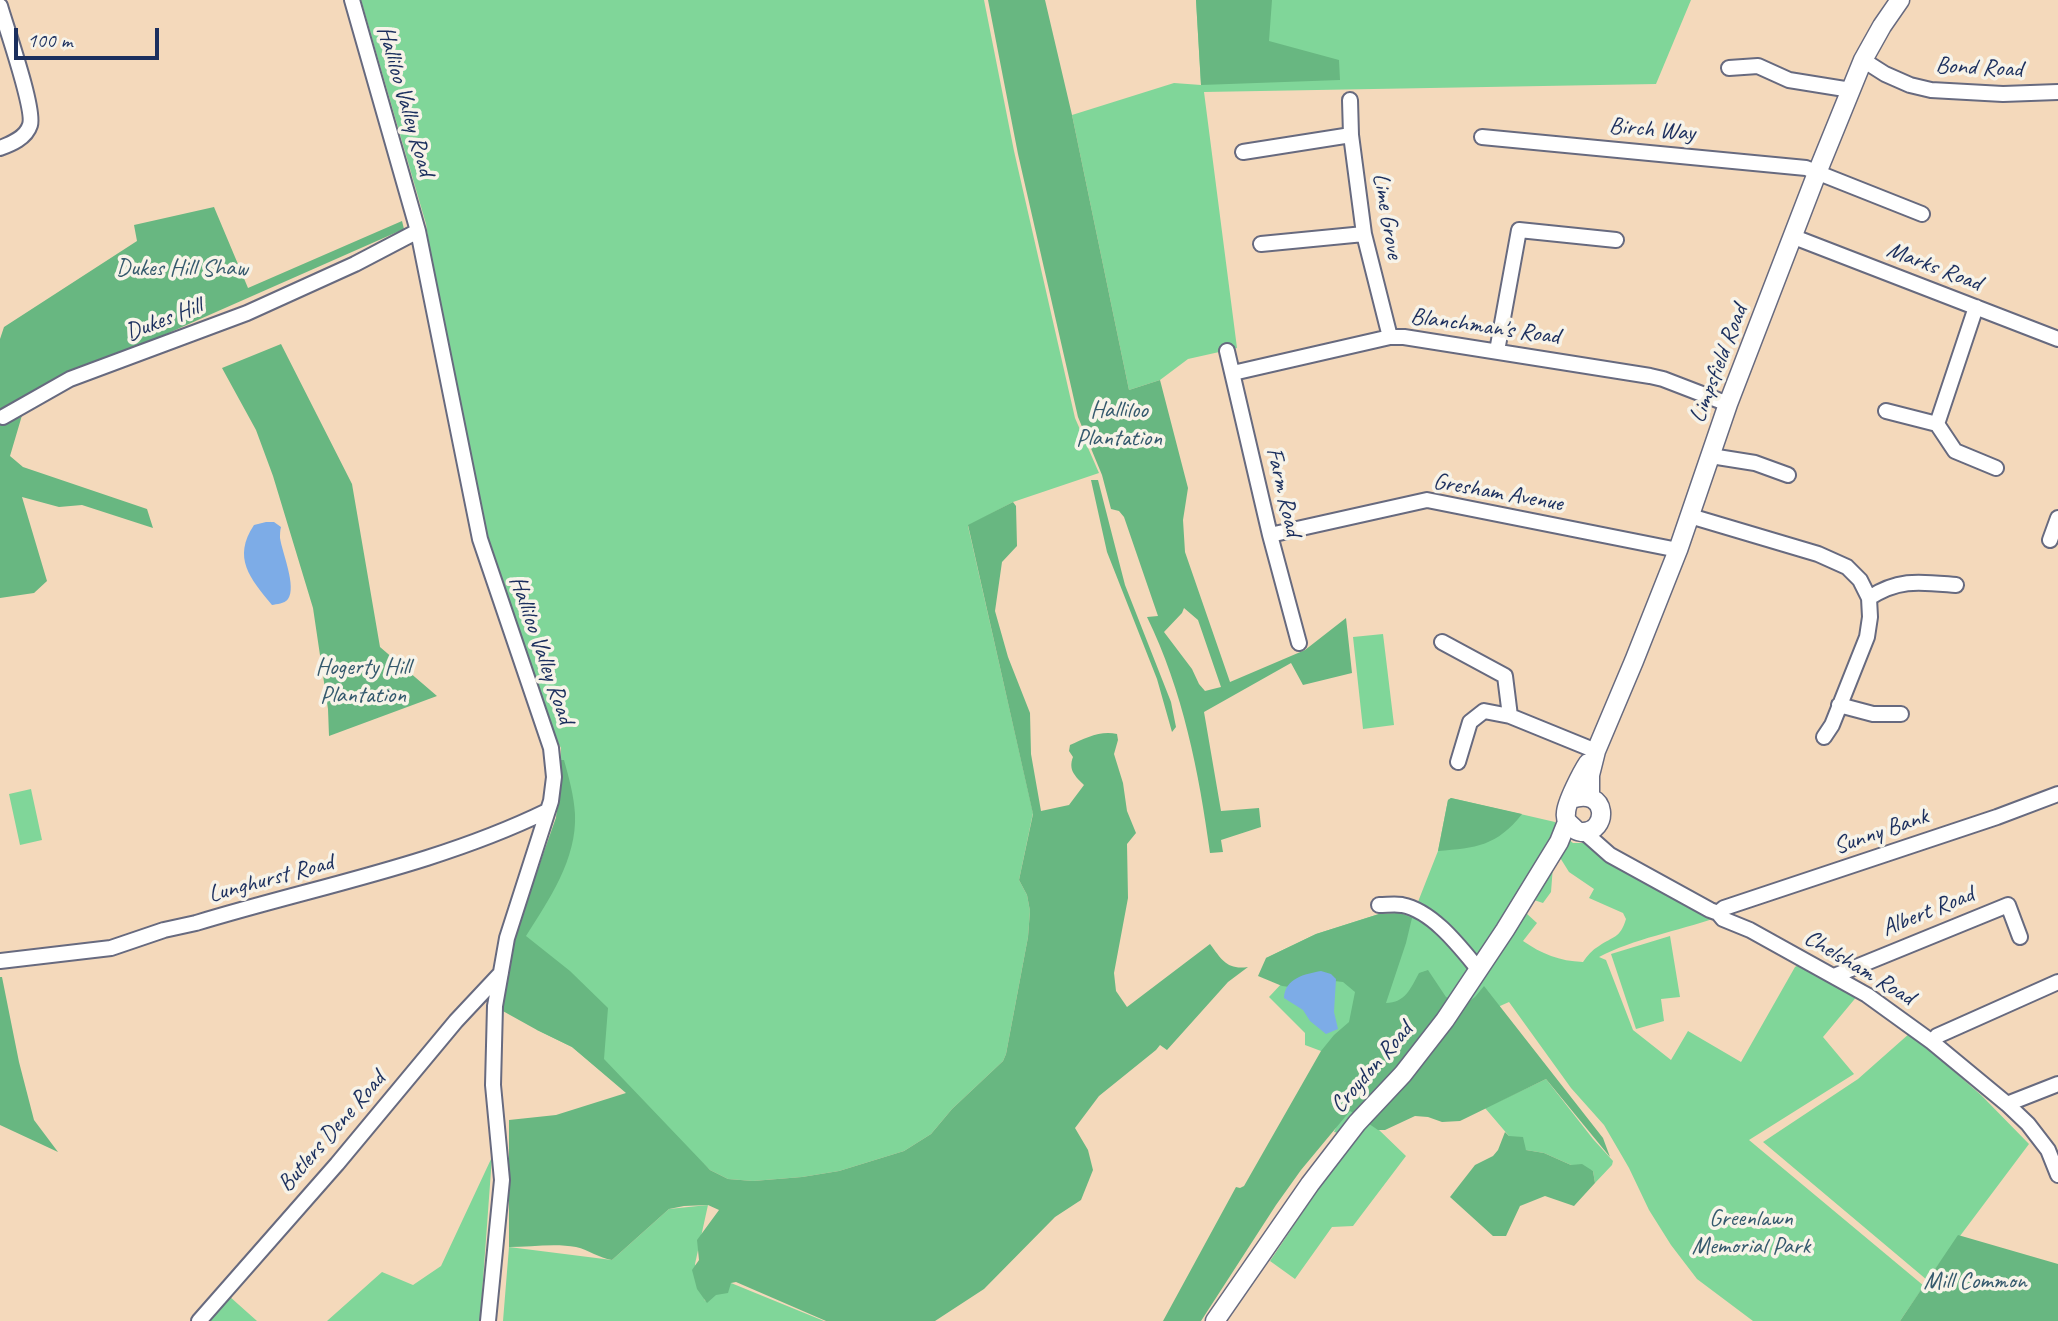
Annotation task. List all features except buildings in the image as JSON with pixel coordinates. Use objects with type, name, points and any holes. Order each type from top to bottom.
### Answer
[{"type":"main road","name":"Limpsfield Road","points":[[1590,797],[1590,775],[1596,751],[1678,550],[1728,404],[1817,173],[1863,60],[1900,0]]},
{"type":"main road","name":"Limpsfield Road","points":[[1571,799],[1582,771],[1596,751]]},
{"type":"main road","points":[[1582,795],[1598,802],[1601,818],[1581,828],[1565,815],[1571,799],[1582,795]]},
{"type":"main road","name":"Croydon Road","points":[[1215,1321],[1356,1123],[1403,1074],[1445,1020],[1559,842],[1581,828]]},
{"type":"street","name":"Halliloo Valley Road","points":[[352,0],[418,231],[480,539],[551,748],[554,777],[552,794],[509,930],[495,1006],[493,1084],[502,1180],[488,1321]]},
{"type":"street","points":[[0,6],[19,68],[31,123],[20,139],[0,148]]},
{"type":"street","name":"Bond Road","points":[[1863,60],[1885,74],[1910,85],[1931,90],[2003,94],[2058,92]]},
{"type":"street","points":[[1728,68],[1758,66],[1789,80],[1851,90]]},
{"type":"street","name":"Lime Grove","points":[[1350,100],[1351,135],[1364,234],[1390,337]]},
{"type":"street","points":[[1243,152],[1351,135]]},
{"type":"street","name":"Birch Way","points":[[1482,137],[1806,168],[1922,214]]},
{"type":"street","points":[[1497,351],[1519,229],[1616,240]]},
{"type":"street","name":"Dukes Hill","points":[[4,416],[70,379],[247,313],[355,264],[418,231]]},
{"type":"street","points":[[1261,244],[1364,234]]},
{"type":"street","name":"Marks Road","points":[[1794,237],[2058,339]]},
{"type":"street","points":[[1937,424],[1976,307]]},
{"type":"street","name":"Blanchman's Road","points":[[1233,373],[1390,337],[1404,337],[1650,376],[1728,404]]},
{"type":"street","name":"Farm Road","points":[[1227,351],[1269,536],[1299,643]]},
{"type":"street","points":[[1886,411],[1937,424],[1955,451],[1996,468]]},
{"type":"street","points":[[1711,456],[1755,463],[1788,475]]},
{"type":"street","name":"Gresham Avenue","points":[[1269,536],[1427,500],[1678,550]]},
{"type":"street","points":[[1690,516],[1818,554],[1847,567],[1860,580],[1869,598],[1867,637],[1825,737]]},
{"type":"street","points":[[2050,540],[2058,518]]},
{"type":"street","points":[[1869,598],[1886,587],[1916,582],[1956,585]]},
{"type":"street","points":[[1442,642],[1506,676],[1510,716]]},
{"type":"street","points":[[1839,705],[1873,714],[1901,714]]},
{"type":"street","points":[[1458,762],[1470,722],[1484,711],[1510,716],[1596,751]]},
{"type":"street","name":"Sunny Bank","points":[[1718,913],[1724,908],[2058,794]]},
{"type":"street","name":"Lunghurst Road","points":[[0,961],[111,948],[183,924],[196,923],[419,861],[503,833],[547,811]]},
{"type":"street","name":"Chelsham Road","points":[[1581,828],[1610,855],[1718,913],[1723,919],[1750,930],[1867,995],[1932,1042],[2028,1124],[2048,1150],[2058,1175]]},
{"type":"street","points":[[1379,905],[1403,905],[1427,916],[1454,939],[1479,970]]},
{"type":"street","name":"Albert Road","points":[[1834,976],[2008,905],[2020,937]]},
{"type":"street","name":"Butlers Dene Road","points":[[199,1321],[337,1164],[456,1021],[501,974]]},
{"type":"street","points":[[1932,1042],[1937,1036],[2058,982]]},
{"type":"street","points":[[2007,1104],[2058,1084]]},
{"type":"green space","points":[[361,0],[984,0],[1014,151],[1075,418],[1099,473],[1013,502],[968,526],[1033,813],[1019,880],[1027,895],[1030,911],[1028,937],[1003,1061],[952,1109],[931,1134],[904,1151],[839,1171],[802,1177],[753,1181],[728,1179],[710,1170],[627,1093],[572,1047],[537,1030],[513,940],[556,818],[561,748],[554,735],[486,538],[440,318],[426,224]]},
{"type":"green space","name":"Halliloo Plantation","points":[[988,0],[1045,0],[1072,115],[1129,390],[1160,380],[1188,488],[1183,520],[1185,552],[1230,682],[1305,650],[1346,618],[1352,673],[1303,685],[1291,663],[1204,712],[1221,811],[1259,808],[1261,827],[1221,840],[1223,852],[1210,853],[1188,732],[1160,645],[1147,617],[1158,616],[1124,517],[1119,511],[1111,509],[1102,475],[1078,417],[1018,154]],"holes":[[[1184,608],[1198,620],[1221,687],[1205,691],[1164,632]]]},
{"type":"green space","points":[[1196,0],[1691,0],[1656,84],[1204,92],[1237,348],[1188,359],[1160,380],[1129,390],[1072,115],[1174,83],[1201,85]]},
{"type":"green space","points":[[1196,0],[1272,0],[1269,41],[1339,60],[1340,80],[1201,85]]},
{"type":"green space","name":"Dukes Hill Shaw","points":[[214,207],[248,288],[402,221],[404,229],[28,395],[10,456],[23,467],[147,509],[153,528],[82,505],[59,507],[22,497],[47,581],[34,593],[0,598],[0,339],[4,327],[137,241],[134,225]]},
{"type":"green space","name":"Hogerty Hill Plantation","points":[[281,344],[352,484],[380,647],[437,696],[329,736],[328,709],[313,608],[273,476],[256,430],[222,368]]},
{"type":"green space","points":[[1091,480],[1098,480],[1125,585],[1171,702],[1176,727],[1172,732],[1157,679],[1107,552]]},
{"type":"green space","points":[[1013,502],[1016,506],[1017,546],[1002,562],[995,611],[1008,657],[1030,713],[1031,754],[1041,811],[1069,805],[1084,785],[1072,769],[1070,745],[1099,734],[1117,734],[1114,754],[1123,783],[1127,811],[1136,833],[1127,844],[1128,898],[1114,973],[1116,991],[1127,1007],[1210,944],[1230,965],[1248,967],[1228,982],[1167,1050],[1160,1045],[1099,1096],[1075,1128],[1088,1150],[1093,1170],[1081,1200],[1055,1217],[984,1289],[935,1321],[826,1321],[736,1282],[731,1283],[728,1293],[716,1295],[707,1303],[697,1289],[692,1270],[699,1260],[697,1240],[719,1210],[708,1205],[669,1209],[612,1260],[568,1246],[509,1247],[509,1120],[556,1115],[626,1093],[572,1047],[501,1010],[513,940],[556,818],[561,760],[564,760],[571,787],[575,814],[571,847],[560,878],[526,936],[570,971],[608,1008],[604,1059],[710,1170],[728,1179],[753,1181],[802,1177],[839,1171],[904,1151],[931,1134],[952,1109],[1003,1061],[1028,937],[1030,911],[1027,895],[1019,880],[1033,814],[968,525]]},
{"type":"green space","points":[[1383,634],[1394,725],[1363,729],[1353,637]]},
{"type":"green space","points":[[31,789],[42,840],[20,845],[9,794]]},
{"type":"green space","name":"Greenlawn Memorial Park","points":[[1451,798],[1555,822],[1559,831],[1573,843],[1586,843],[1608,863],[1715,918],[1641,940],[1599,957],[1606,960],[1633,1030],[1671,1060],[1688,1031],[1741,1062],[1795,967],[1800,964],[1858,995],[1823,1037],[1854,1074],[1749,1140],[1924,1286],[1900,1321],[1753,1321],[1697,1279],[1649,1210],[1604,1125],[1571,1088],[1509,1002],[1500,1006],[1378,1129],[1406,1156],[1353,1226],[1332,1227],[1295,1279],[1270,1261],[1335,1164],[1359,1137],[1334,1132],[1348,1100],[1360,1057],[1321,1051],[1305,1045],[1305,1033],[1269,997],[1283,982],[1266,958],[1316,934],[1379,914],[1400,913],[1412,917],[1438,851],[1448,800]],"holes":[[[1559,856],[1569,872],[1594,889],[1589,898],[1623,913],[1626,919],[1619,934],[1594,949],[1583,962],[1551,956],[1523,941],[1537,923],[1526,913],[1534,900],[1543,903],[1551,892],[1553,866]]]},
{"type":"green space","points":[[1451,798],[1522,814],[1504,833],[1485,843],[1438,851],[1448,800]]},
{"type":"green space","points":[[1400,913],[1412,918],[1386,1003],[1403,997],[1419,973],[1428,970],[1446,997],[1464,1005],[1484,986],[1603,1138],[1610,1157],[1546,1079],[1460,1121],[1442,1122],[1415,1116],[1385,1130],[1378,1130],[1350,1111],[1276,1205],[1201,1321],[1163,1321],[1236,1187],[1244,1186],[1321,1051],[1349,1022],[1355,992],[1343,982],[1326,980],[1306,989],[1282,986],[1258,976],[1266,958],[1316,934],[1379,914]]},
{"type":"green space","points":[[1670,936],[1680,997],[1661,999],[1664,1021],[1636,1029],[1611,954]]},
{"type":"green space","points":[[0,977],[34,1120],[58,1152],[0,1125]]},
{"type":"green space","points":[[1910,1033],[1981,1095],[2029,1144],[1927,1280],[1763,1142],[1858,1079]]},
{"type":"green space","points":[[1546,1079],[1613,1161],[1595,1183],[1593,1171],[1544,1153],[1526,1150],[1509,1136],[1485,1108]]},
{"type":"green space","points":[[1505,1132],[1509,1136],[1523,1137],[1526,1150],[1544,1153],[1571,1165],[1582,1164],[1593,1171],[1595,1183],[1574,1206],[1545,1196],[1520,1206],[1506,1236],[1493,1236],[1450,1197],[1475,1165],[1493,1156]]},
{"type":"green space","points":[[492,1157],[480,1321],[327,1321],[382,1272],[413,1285],[441,1266]]},
{"type":"green space","points":[[708,1205],[695,1264],[705,1301],[731,1283],[824,1321],[503,1321],[509,1247],[612,1260],[669,1209]]},
{"type":"green space","name":"Mill Common","points":[[1958,1235],[2058,1264],[2058,1321],[1900,1321]]},
{"type":"green space","points":[[229,1296],[257,1321],[207,1321]]},
{"type":"water","points":[[274,522],[281,527],[280,538],[291,586],[286,601],[272,605],[251,577],[244,558],[244,548],[254,525]]},
{"type":"water","points":[[1321,971],[1336,979],[1334,1012],[1338,1029],[1326,1034],[1310,1021],[1303,1010],[1284,998],[1292,981]]}]
